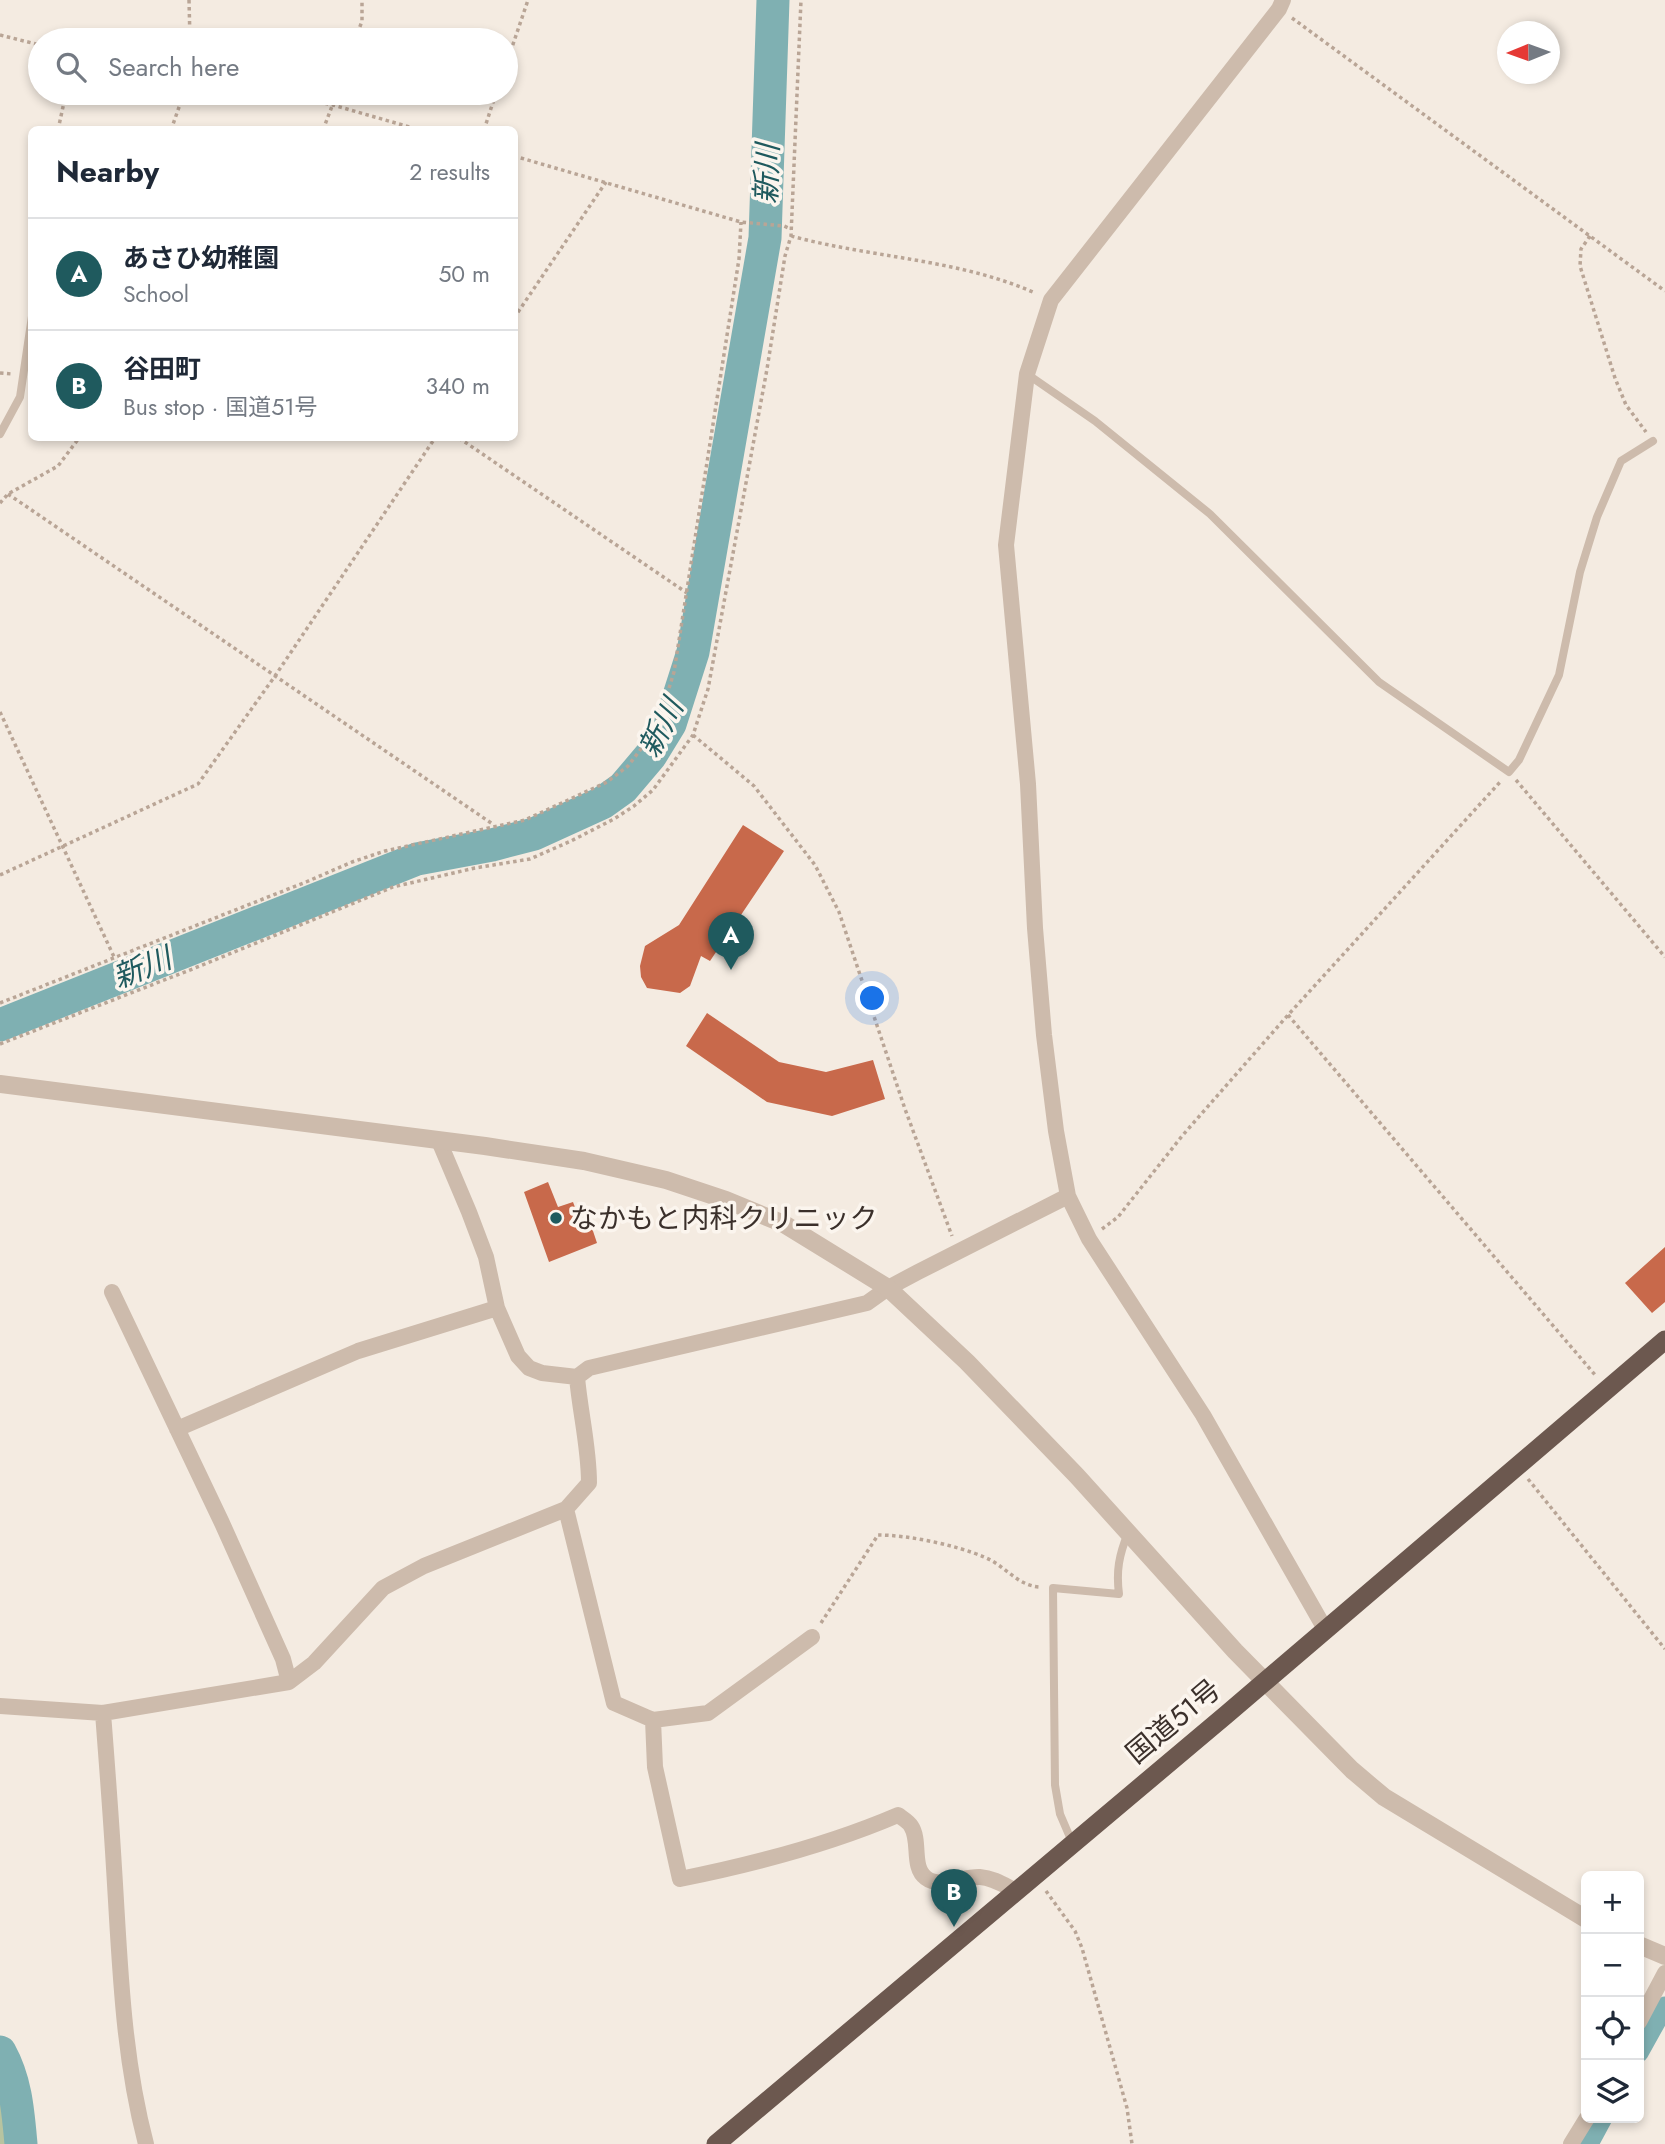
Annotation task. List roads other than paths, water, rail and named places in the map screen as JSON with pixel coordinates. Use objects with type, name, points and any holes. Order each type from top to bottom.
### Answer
[{"type":"highway","name":"国道51号","points":[[716,2144],[1665,1340]]},
{"type":"street","points":[[1281,5],[1051,300],[1027,374],[1006,545],[1028,784],[1035,928],[1044,1035],[1056,1131],[1068,1196],[1089,1239],[1203,1415],[1325,1629]]},
{"type":"street","points":[[0,1084],[584,1161],[666,1180],[726,1200],[784,1224],[888,1288],[967,1363],[1128,1533],[1234,1651],[1352,1770],[1384,1797],[1581,1916]]},
{"type":"street","points":[[439,1141],[469,1212],[485,1257],[498,1308],[518,1356],[529,1368],[542,1373],[577,1377],[589,1368],[867,1303],[888,1288],[1068,1196]]},
{"type":"street","points":[[112,1292],[278,1647],[289,1682]]},
{"type":"street","points":[[177,1429],[358,1352],[498,1308]]},
{"type":"street","points":[[0,1706],[103,1713],[289,1682],[314,1663],[383,1588],[424,1566],[566,1509],[589,1483],[589,1458],[579,1405],[577,1377]]},
{"type":"street","points":[[566,1509],[614,1703],[653,1720],[708,1713],[812,1637]]},
{"type":"street","points":[[103,1713],[126,2045],[137,2111],[146,2144]]},
{"type":"street","points":[[653,1720],[655,1767],[680,1879],[755,1864],[857,1833],[898,1815],[911,1824],[923,1876],[934,1883],[979,1877],[998,1881],[1016,1891]]},
{"type":"street","points":[[1644,1947],[1665,1956]]},
{"type":"street","points":[[1644,2013],[1665,1973]]},
{"type":"street","points":[[1571,2144],[1584,2123]]},
{"type":"lane","points":[[0,434],[20,397],[28,343]]},
{"type":"lane","points":[[1027,374],[1095,421],[1210,514],[1379,682],[1509,772],[1519,760],[1559,675],[1580,572],[1597,517],[1616,472],[1621,461],[1653,441]]},
{"type":"lane","points":[[1072,1842],[1060,1814],[1055,1785],[1053,1588],[1119,1594],[1116,1574],[1119,1555],[1128,1533]]},
{"type":"waterway","name":"新川","points":[[0,1025],[417,859],[534,834],[602,803],[623,788],[651,755],[670,724],[693,652],[765,238],[773,0]]},
{"type":"waterway","points":[[1644,2044],[1665,2006]]},
{"type":"waterway","name":"新川","points":[[0,2052],[13,2085],[21,2144]]},
{"type":"waterway","points":[[1589,2144],[1600,2123]]},
{"type":"place","name":"あさひ幼稚園","points":[[731,970]]},
{"type":"place","name":"なかもと内科クリニック","points":[[556,1218]]},
{"type":"place","name":"谷田町","points":[[954,1927]]}]
